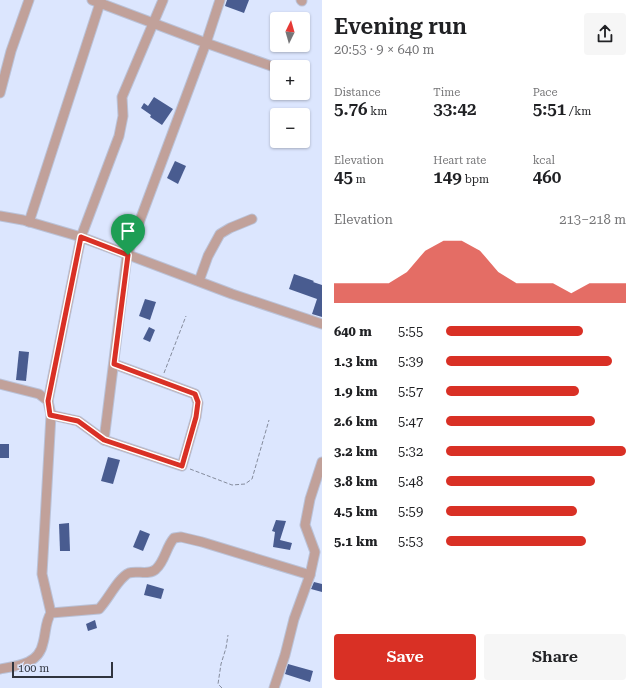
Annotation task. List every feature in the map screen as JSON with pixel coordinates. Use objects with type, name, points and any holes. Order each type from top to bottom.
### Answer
[{"type":"street","points":[[0,93],[11,50],[29,0]]},
{"type":"street","points":[[0,669],[20,665],[31,661],[37,656],[43,644],[44,633],[51,613],[42,574],[50,415],[48,401],[81,237],[119,136],[123,116],[122,97],[163,0]]},
{"type":"street","points":[[104,440],[128,255],[206,43],[220,0]]},
{"type":"street","points":[[29,222],[97,1],[206,43],[270,66]]},
{"type":"street","points":[[0,216],[29,222],[81,237],[232,294],[322,324]]},
{"type":"street","points":[[199,281],[208,256],[220,234],[252,219]]},
{"type":"street","points":[[50,415],[78,421],[104,440],[182,466],[196,417],[198,402],[195,394],[114,364]]},
{"type":"street","points":[[0,384],[39,394],[48,401]]},
{"type":"street","points":[[274,688],[285,655],[294,619],[310,575],[315,552],[305,524],[310,499],[322,462]]},
{"type":"street","points":[[51,613],[99,609],[119,582],[127,574],[148,572],[156,569],[165,555],[169,544],[174,538],[181,537],[202,542],[310,575]]},
{"type":"path","points":[[161,381],[186,316]]},
{"type":"path","points":[[182,466],[232,485],[245,484],[252,479],[269,420]]},
{"type":"path","points":[[222,688],[218,684],[219,674],[228,635]]},
{"type":"building","points":[[227,0],[249,0],[244,13],[225,6]]},
{"type":"building","points":[[154,97],[173,109],[162,125],[150,117],[151,115],[141,108],[144,103],[148,106]]},
{"type":"building","points":[[175,161],[186,166],[178,184],[167,178]]},
{"type":"building","points":[[294,274],[322,285],[322,317],[312,314],[317,299],[289,289]]},
{"type":"building","points":[[145,299],[156,302],[150,320],[139,316]]},
{"type":"building","points":[[149,327],[155,330],[150,342],[143,339]]},
{"type":"building","points":[[19,351],[29,352],[26,381],[16,380]]},
{"type":"building","points":[[0,444],[9,444],[9,458],[0,458]]},
{"type":"building","points":[[108,457],[120,460],[113,484],[101,481]]},
{"type":"building","points":[[276,520],[286,521],[280,540],[292,543],[290,550],[273,547],[275,532],[272,531]]},
{"type":"building","points":[[69,523],[70,551],[60,551],[59,524]]},
{"type":"building","points":[[140,530],[150,534],[143,551],[133,547]]},
{"type":"building","points":[[314,582],[322,584],[322,592],[311,589]]},
{"type":"building","points":[[147,584],[164,589],[161,599],[144,595]]},
{"type":"building","points":[[95,620],[97,628],[88,631],[86,624]]},
{"type":"building","points":[[288,664],[313,671],[310,682],[285,674]]},
{"type":"route","points":[[81,237],[128,255],[114,364],[195,394],[198,402],[196,417],[182,466],[104,440],[78,421],[50,415],[48,401],[81,237]]}]
